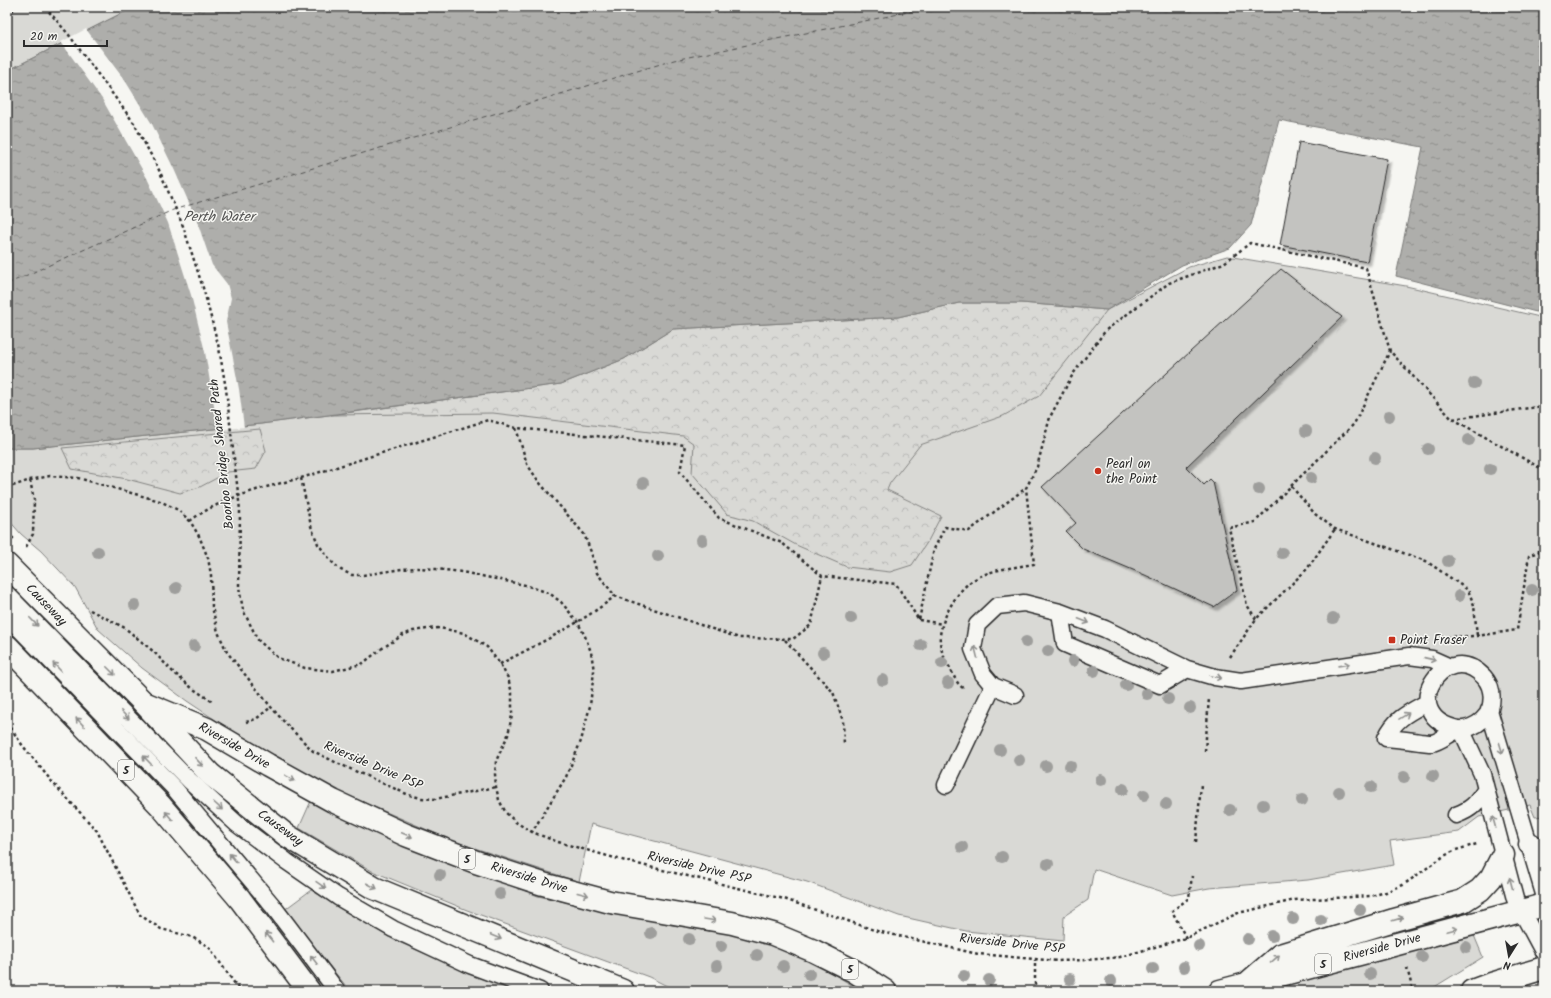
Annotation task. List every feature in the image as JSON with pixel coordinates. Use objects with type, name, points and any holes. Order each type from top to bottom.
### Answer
[{"type":"main road","name":"Causeway","points":[[7,565],[144,703],[210,774],[286,835],[374,888],[622,991]]},
{"type":"main road","name":"5","points":[[7,646],[160,805],[240,899],[309,991]]},
{"type":"main road","name":"Riverside Drive","points":[[144,703],[207,729],[333,801],[406,835],[476,862],[543,884],[610,902],[732,923],[773,934],[814,951],[854,971],[885,991]]},
{"type":"main road","points":[[1246,985],[1280,955],[1394,920],[1463,901],[1480,890],[1492,878],[1503,855]]},
{"type":"main road","name":"Riverside Drive","points":[[1220,991],[1544,905]]},
{"type":"main road","points":[[1472,991],[1544,968]]},
{"type":"lane","points":[[7,594],[189,780],[237,824],[338,897],[393,929],[470,965],[540,991]]},
{"type":"lane","points":[[1015,695],[993,686],[984,674],[974,649],[977,625],[997,606],[1024,603],[1060,612],[1105,629],[1187,668],[1215,677],[1241,681],[1409,656],[1432,659],[1450,667]]},
{"type":"lane","points":[[1060,612],[1065,644],[1160,685],[1187,668]]},
{"type":"lane","points":[[7,616],[174,788],[272,905],[337,991]]},
{"type":"lane","points":[[1428,702],[1399,719],[1391,727],[1386,738],[1432,743],[1460,729],[1470,728],[1478,724],[1489,710],[1492,700],[1491,690],[1487,680],[1480,673],[1471,668],[1460,666],[1450,667],[1435,677],[1430,684],[1428,702],[1430,711],[1442,724],[1460,729],[1482,774],[1515,899],[1544,952]]},
{"type":"lane","points":[[946,785],[993,686]]},
{"type":"lane","points":[[1489,710],[1537,850],[1544,894]]},
{"type":"lane","points":[[1456,815],[1467,811],[1476,805],[1486,789]]},
{"type":"path","points":[[7,14],[12,12],[14,7]]},
{"type":"path","name":"Boorloo Bridge Shared Path","points":[[45,7],[69,35],[134,123],[160,172],[183,226],[204,291],[219,348],[225,382],[240,510],[239,587],[243,610],[258,640],[278,658],[305,668],[333,671],[362,664],[394,640],[413,631],[440,628],[464,633],[487,647],[500,664],[508,678],[512,693],[512,715],[508,735],[496,761],[495,774],[499,800],[506,813],[517,823],[532,832]]},
{"type":"path","points":[[919,620],[934,549],[945,527],[969,531],[1026,488],[1037,467],[1050,417],[1073,374],[1106,330],[1169,283],[1224,263],[1250,243],[1366,268],[1390,351],[1452,418],[1544,470]]},
{"type":"path","points":[[1256,619],[1247,605],[1229,528],[1255,522],[1354,424],[1390,351]]},
{"type":"path","points":[[1452,418],[1544,406]]},
{"type":"path","points":[[7,488],[30,480],[50,476],[78,478],[160,501],[178,510],[190,521],[202,512],[234,498],[269,486],[301,478],[488,420],[516,428],[685,445],[680,472],[719,518],[782,543],[822,576],[896,584],[919,620],[942,624]]},
{"type":"path","points":[[516,428],[527,464],[539,482],[584,534],[597,573],[615,596],[739,638],[785,640],[793,639],[811,625],[822,576]]},
{"type":"path","points":[[301,478],[311,526],[318,544],[340,570],[352,575],[363,575],[409,568],[436,569],[462,572],[525,585],[549,593],[561,602],[577,621],[585,636],[594,671],[590,706],[581,740],[566,777],[532,832]]},
{"type":"path","points":[[8,534],[25,550],[33,534],[34,500],[30,480]]},
{"type":"path","points":[[1291,486],[1315,514],[1335,529],[1426,561],[1468,590],[1474,605],[1477,636]]},
{"type":"path","points":[[985,703],[958,684],[945,659],[940,642],[942,624],[955,598],[969,583],[990,572],[1034,564],[1026,488]]},
{"type":"path","name":"Riverside Drive PSP","points":[[190,521],[199,536],[208,558],[211,575],[212,607],[218,632],[228,652],[271,707],[313,751],[409,795],[421,798],[435,799],[496,787]]},
{"type":"path","points":[[1204,752],[1207,702],[1215,677],[1256,619],[1308,569],[1335,529]]},
{"type":"path","points":[[1409,656],[1412,642],[1433,637],[1477,636],[1517,630],[1529,556],[1544,550]]},
{"type":"path","points":[[500,664],[548,639],[606,604],[615,596]]},
{"type":"path","points":[[85,607],[125,628],[154,652],[177,676],[216,704]]},
{"type":"path","points":[[785,640],[833,692],[843,721],[844,745]]},
{"type":"path","points":[[244,721],[248,722],[256,719],[271,707]]},
{"type":"path","points":[[7,723],[23,746],[97,831],[140,915],[161,929],[192,937],[209,948],[240,991]]},
{"type":"path","points":[[1196,842],[1201,784]]},
{"type":"path","name":"Riverside Drive PSP","points":[[532,832],[553,840],[629,862],[784,899],[877,931],[978,954],[1036,960],[1087,960],[1120,957],[1186,938],[1238,914],[1295,900],[1371,896],[1404,885],[1444,856],[1456,850],[1482,843]]},
{"type":"path","points":[[1186,938],[1172,911],[1189,898],[1192,876]]},
{"type":"path","points":[[1035,991],[1036,960]]},
{"type":"path","points":[[1405,961],[1413,991]]},
{"type":"green space","points":[[7,7],[134,7],[7,71]]},
{"type":"green space","points":[[1227,256],[1406,286],[1544,318],[1544,816],[1535,817],[1530,805],[1479,817],[1459,832],[1390,841],[1394,865],[1308,880],[1209,888],[1172,895],[1094,869],[1088,900],[1064,916],[1063,941],[966,931],[899,916],[807,882],[591,824],[579,882],[453,841],[340,792],[244,739],[187,701],[142,668],[98,629],[75,587],[41,551],[21,534],[7,518],[7,448],[33,448],[261,424],[561,384],[624,359],[758,324],[898,317],[959,303],[1021,303],[1107,310],[1189,267]]},
{"type":"green space","points":[[959,303],[1021,303],[1107,310],[1039,396],[1003,416],[920,445],[890,483],[887,490],[941,516],[928,541],[912,565],[890,572],[847,567],[796,545],[753,521],[727,514],[692,473],[694,444],[683,436],[493,413],[331,415],[561,384],[624,359],[673,329],[898,317]]},
{"type":"green space","points":[[260,429],[266,451],[256,469],[228,472],[200,487],[180,493],[127,479],[72,469],[62,448]]},
{"type":"green space","points":[[311,801],[406,845],[538,896],[672,925],[748,937],[775,944],[806,958],[862,991],[677,991],[649,977],[467,910],[372,871],[299,828]]},
{"type":"green space","points":[[311,890],[394,940],[489,981],[517,991],[350,991],[284,910]]},
{"type":"green space","points":[[1473,933],[1483,957],[1428,991],[1251,991]]},
{"type":"water","name":"Perth Water","points":[[134,7],[1544,7],[1544,314],[1396,276],[1423,147],[1279,120],[1251,225],[1230,248],[1182,265],[1107,310],[1021,303],[959,303],[898,317],[673,329],[624,359],[561,384],[261,424],[33,448],[7,448],[7,71]]},
{"type":"pier","points":[[86,29],[126,82],[152,124],[197,221],[212,265],[227,284],[231,298],[226,322],[239,389],[244,427],[218,430],[205,352],[191,295],[168,223],[147,178],[102,99],[61,42]]},
{"type":"building","points":[[1299,142],[1387,159],[1367,262],[1280,245]]},
{"type":"building","points":[[1281,269],[1342,317],[1186,467],[1204,485],[1210,479],[1213,482],[1237,590],[1214,607],[1145,575],[1083,549],[1066,532],[1076,523],[1042,487]]},
{"type":"ferry route","points":[[7,284],[173,210],[674,60],[933,7]]},
{"type":"place","name":"Pearl on the Point","points":[[1098,471]]},
{"type":"place","name":"Point Fraser","points":[[1392,640]]}]
